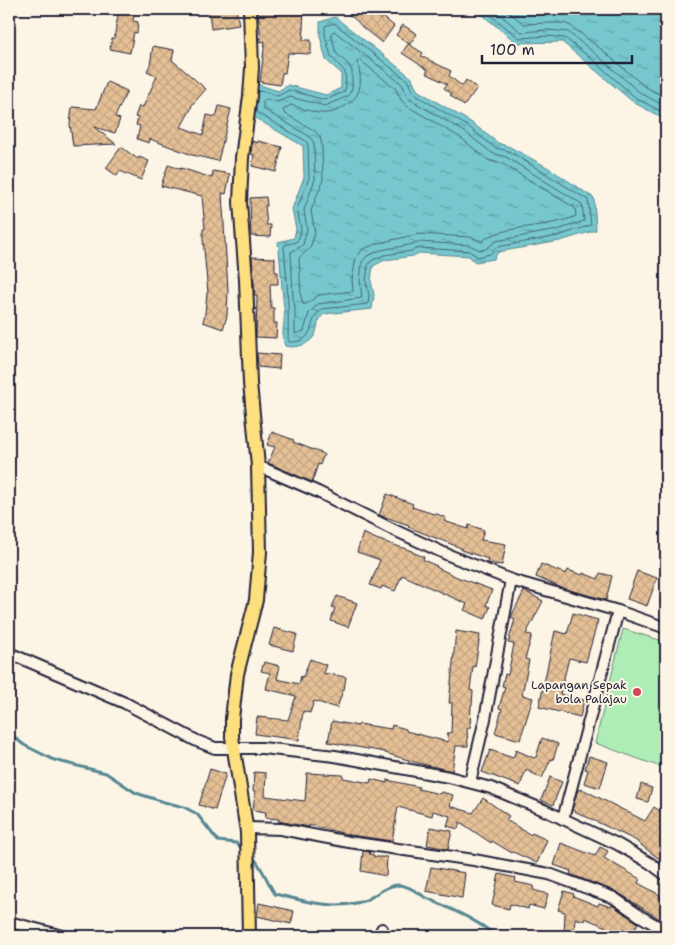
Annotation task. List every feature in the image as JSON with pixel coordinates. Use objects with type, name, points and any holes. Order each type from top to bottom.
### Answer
[{"type":"main road","points":[[249,936],[247,830],[234,748],[232,718],[234,689],[256,600],[260,572],[258,466],[250,383],[240,181],[252,68],[250,9]]},
{"type":"street","points":[[258,466],[356,510],[421,543],[512,580],[618,611],[666,628]]},
{"type":"street","points":[[470,782],[485,719],[512,580]]},
{"type":"street","points":[[563,819],[618,611]]},
{"type":"street","points":[[9,653],[125,703],[208,745],[224,749],[276,749],[335,756],[470,782],[514,797],[617,844],[650,863],[666,875]]},
{"type":"street","points":[[247,830],[281,829],[333,840],[474,860],[549,874],[614,898],[666,931]]},
{"type":"street","points":[[9,922],[63,936]]},
{"type":"green space","name":"Lapangan Sepak bola Palajau","points":[[623,629],[666,642],[666,769],[595,743]]},
{"type":"water","points":[[475,9],[666,9],[666,120],[633,102],[562,42],[517,43]]},
{"type":"water","points":[[335,17],[412,78],[417,90],[472,123],[498,143],[510,147],[547,167],[594,198],[596,230],[560,241],[498,252],[494,259],[475,262],[469,256],[419,253],[413,256],[385,260],[373,266],[371,281],[374,295],[372,309],[324,314],[319,320],[316,332],[311,340],[304,345],[285,346],[278,242],[294,238],[296,229],[292,209],[304,177],[303,146],[250,115],[254,83],[278,91],[288,85],[326,95],[341,88],[341,73],[326,60],[320,36],[320,22]]},
{"type":"building","points":[[119,9],[135,9],[133,21],[138,22],[137,33],[134,32],[130,53],[110,49],[112,38],[114,39]]},
{"type":"building","points":[[236,9],[239,25],[211,29],[209,12]]},
{"type":"building","points":[[258,9],[304,9],[303,40],[311,40],[311,54],[288,53],[285,73],[282,73],[280,85],[260,82],[265,41],[261,42]]},
{"type":"building","points":[[342,9],[372,9],[381,20],[383,17],[394,26],[382,43]]},
{"type":"building","points":[[403,25],[417,34],[410,44],[396,35]]},
{"type":"building","points":[[408,44],[423,53],[421,56],[451,71],[449,76],[462,86],[466,80],[477,88],[464,106],[444,88],[447,84],[426,73],[428,70],[402,53]]},
{"type":"building","points":[[153,46],[174,50],[172,60],[206,89],[191,106],[181,127],[203,135],[207,115],[216,117],[219,106],[231,109],[218,161],[192,155],[150,139],[149,143],[137,139],[140,126],[136,125],[138,118],[135,117],[139,106],[143,107],[157,76],[147,71],[150,65]]},
{"type":"building","points":[[107,82],[127,91],[115,117],[120,119],[115,133],[94,127],[116,144],[73,146],[70,124],[72,107],[96,109]]},
{"type":"building","points":[[252,141],[282,147],[276,172],[252,166],[254,155],[251,154]]},
{"type":"building","points":[[121,147],[138,159],[139,157],[149,161],[141,180],[120,171],[117,176],[106,168]]},
{"type":"building","points":[[168,165],[212,178],[213,171],[230,174],[226,194],[222,193],[228,289],[227,316],[223,329],[203,322],[208,293],[203,239],[203,229],[205,229],[202,196],[161,186]]},
{"type":"building","points":[[266,197],[267,225],[271,225],[270,237],[251,236],[250,198]]},
{"type":"building","points":[[252,257],[275,258],[275,272],[278,272],[278,284],[270,284],[271,308],[274,308],[274,323],[277,323],[276,338],[256,337],[257,296],[255,296]]},
{"type":"building","points":[[257,353],[280,355],[279,369],[258,367]]},
{"type":"building","points":[[272,432],[324,454],[320,465],[318,464],[312,482],[268,463],[275,447],[267,445]]},
{"type":"building","points":[[387,494],[413,504],[412,507],[446,518],[444,521],[468,529],[469,525],[484,530],[481,540],[506,544],[502,565],[487,563],[488,559],[461,550],[461,548],[408,527],[409,525],[379,515]]},
{"type":"building","points":[[363,533],[412,551],[424,557],[423,560],[436,567],[492,590],[486,605],[490,607],[485,619],[464,610],[467,604],[402,575],[395,591],[382,586],[381,589],[370,585],[380,560],[357,552]]},
{"type":"building","points":[[541,564],[566,574],[568,570],[598,579],[600,573],[612,576],[606,600],[562,588],[536,577]]},
{"type":"building","points":[[637,571],[657,578],[647,606],[627,599]]},
{"type":"building","points":[[524,591],[543,601],[526,634],[532,635],[525,659],[529,660],[522,695],[533,698],[520,740],[495,733],[502,709],[499,708],[505,687],[502,686],[505,674],[508,675],[514,644],[508,643],[515,619],[511,617]]},
{"type":"building","points":[[337,596],[357,603],[348,627],[331,621],[335,608],[332,607]]},
{"type":"building","points":[[573,613],[598,620],[586,662],[569,658],[560,694],[584,700],[580,717],[539,707],[555,631],[567,634]]},
{"type":"building","points":[[274,628],[297,634],[293,651],[269,645]]},
{"type":"building","points":[[456,631],[480,635],[470,690],[473,691],[470,728],[467,728],[468,746],[456,746],[452,771],[418,763],[385,752],[328,742],[332,721],[391,729],[392,725],[406,729],[406,731],[448,742],[447,733],[451,733],[452,703],[449,703]]},
{"type":"building","points":[[310,659],[326,665],[323,673],[346,677],[344,690],[337,708],[314,701],[310,713],[303,711],[299,740],[255,734],[257,717],[288,720],[296,696],[266,689],[270,673],[261,671],[264,662],[280,666],[277,679],[299,684]]},
{"type":"building","points":[[542,738],[558,744],[553,760],[551,759],[542,778],[526,770],[520,786],[482,772],[490,750],[513,758],[516,750],[534,758]]},
{"type":"building","points":[[589,756],[608,762],[600,788],[584,783],[588,770],[585,769]]},
{"type":"building","points":[[210,769],[226,774],[215,810],[199,805]]},
{"type":"building","points":[[254,772],[266,773],[265,796],[305,801],[307,773],[343,775],[343,778],[370,783],[371,779],[387,783],[387,780],[440,794],[441,792],[453,795],[450,806],[473,813],[483,798],[509,816],[506,820],[531,835],[532,833],[547,840],[537,863],[512,853],[492,841],[491,843],[460,822],[458,829],[447,826],[450,816],[433,811],[432,816],[398,807],[392,841],[350,835],[309,825],[309,827],[278,821],[279,819],[265,818],[266,812],[253,810]]},
{"type":"building","points":[[550,777],[562,782],[553,805],[541,800]]},
{"type":"building","points":[[641,784],[652,788],[648,802],[637,799]]},
{"type":"building","points":[[578,789],[581,791],[582,789],[645,821],[654,807],[666,815],[666,864],[637,841],[572,810]]},
{"type":"building","points":[[430,827],[452,831],[448,849],[427,845]]},
{"type":"building","points":[[561,843],[595,856],[600,847],[608,851],[604,858],[640,879],[638,883],[660,895],[659,897],[666,901],[666,923],[617,892],[570,874],[571,871],[554,865]]},
{"type":"building","points":[[363,851],[370,852],[369,854],[374,855],[374,857],[387,857],[386,876],[361,871]]},
{"type":"building","points":[[431,867],[465,873],[462,898],[426,891]]},
{"type":"building","points":[[499,874],[516,878],[515,882],[534,886],[533,890],[548,894],[544,909],[529,905],[528,909],[510,904],[509,909],[492,905]]},
{"type":"building","points":[[564,891],[598,906],[599,903],[611,907],[612,905],[638,923],[631,936],[609,936],[603,934],[606,927],[585,918],[584,921],[575,918],[574,936],[564,936],[565,912],[558,910]]},
{"type":"building","points":[[259,903],[294,911],[291,924],[257,916]]},
{"type":"waterway","points":[[9,733],[24,745],[54,760],[106,773],[136,793],[184,807],[197,814],[218,841],[236,843],[243,849]]},
{"type":"waterway","points":[[252,856],[259,864],[275,894],[321,904],[344,905],[366,900],[388,887],[401,885],[409,887],[425,897],[471,919],[496,936]]},
{"type":"place","name":"Lapangan Sepak bola Palajau","points":[[637,692]]}]
